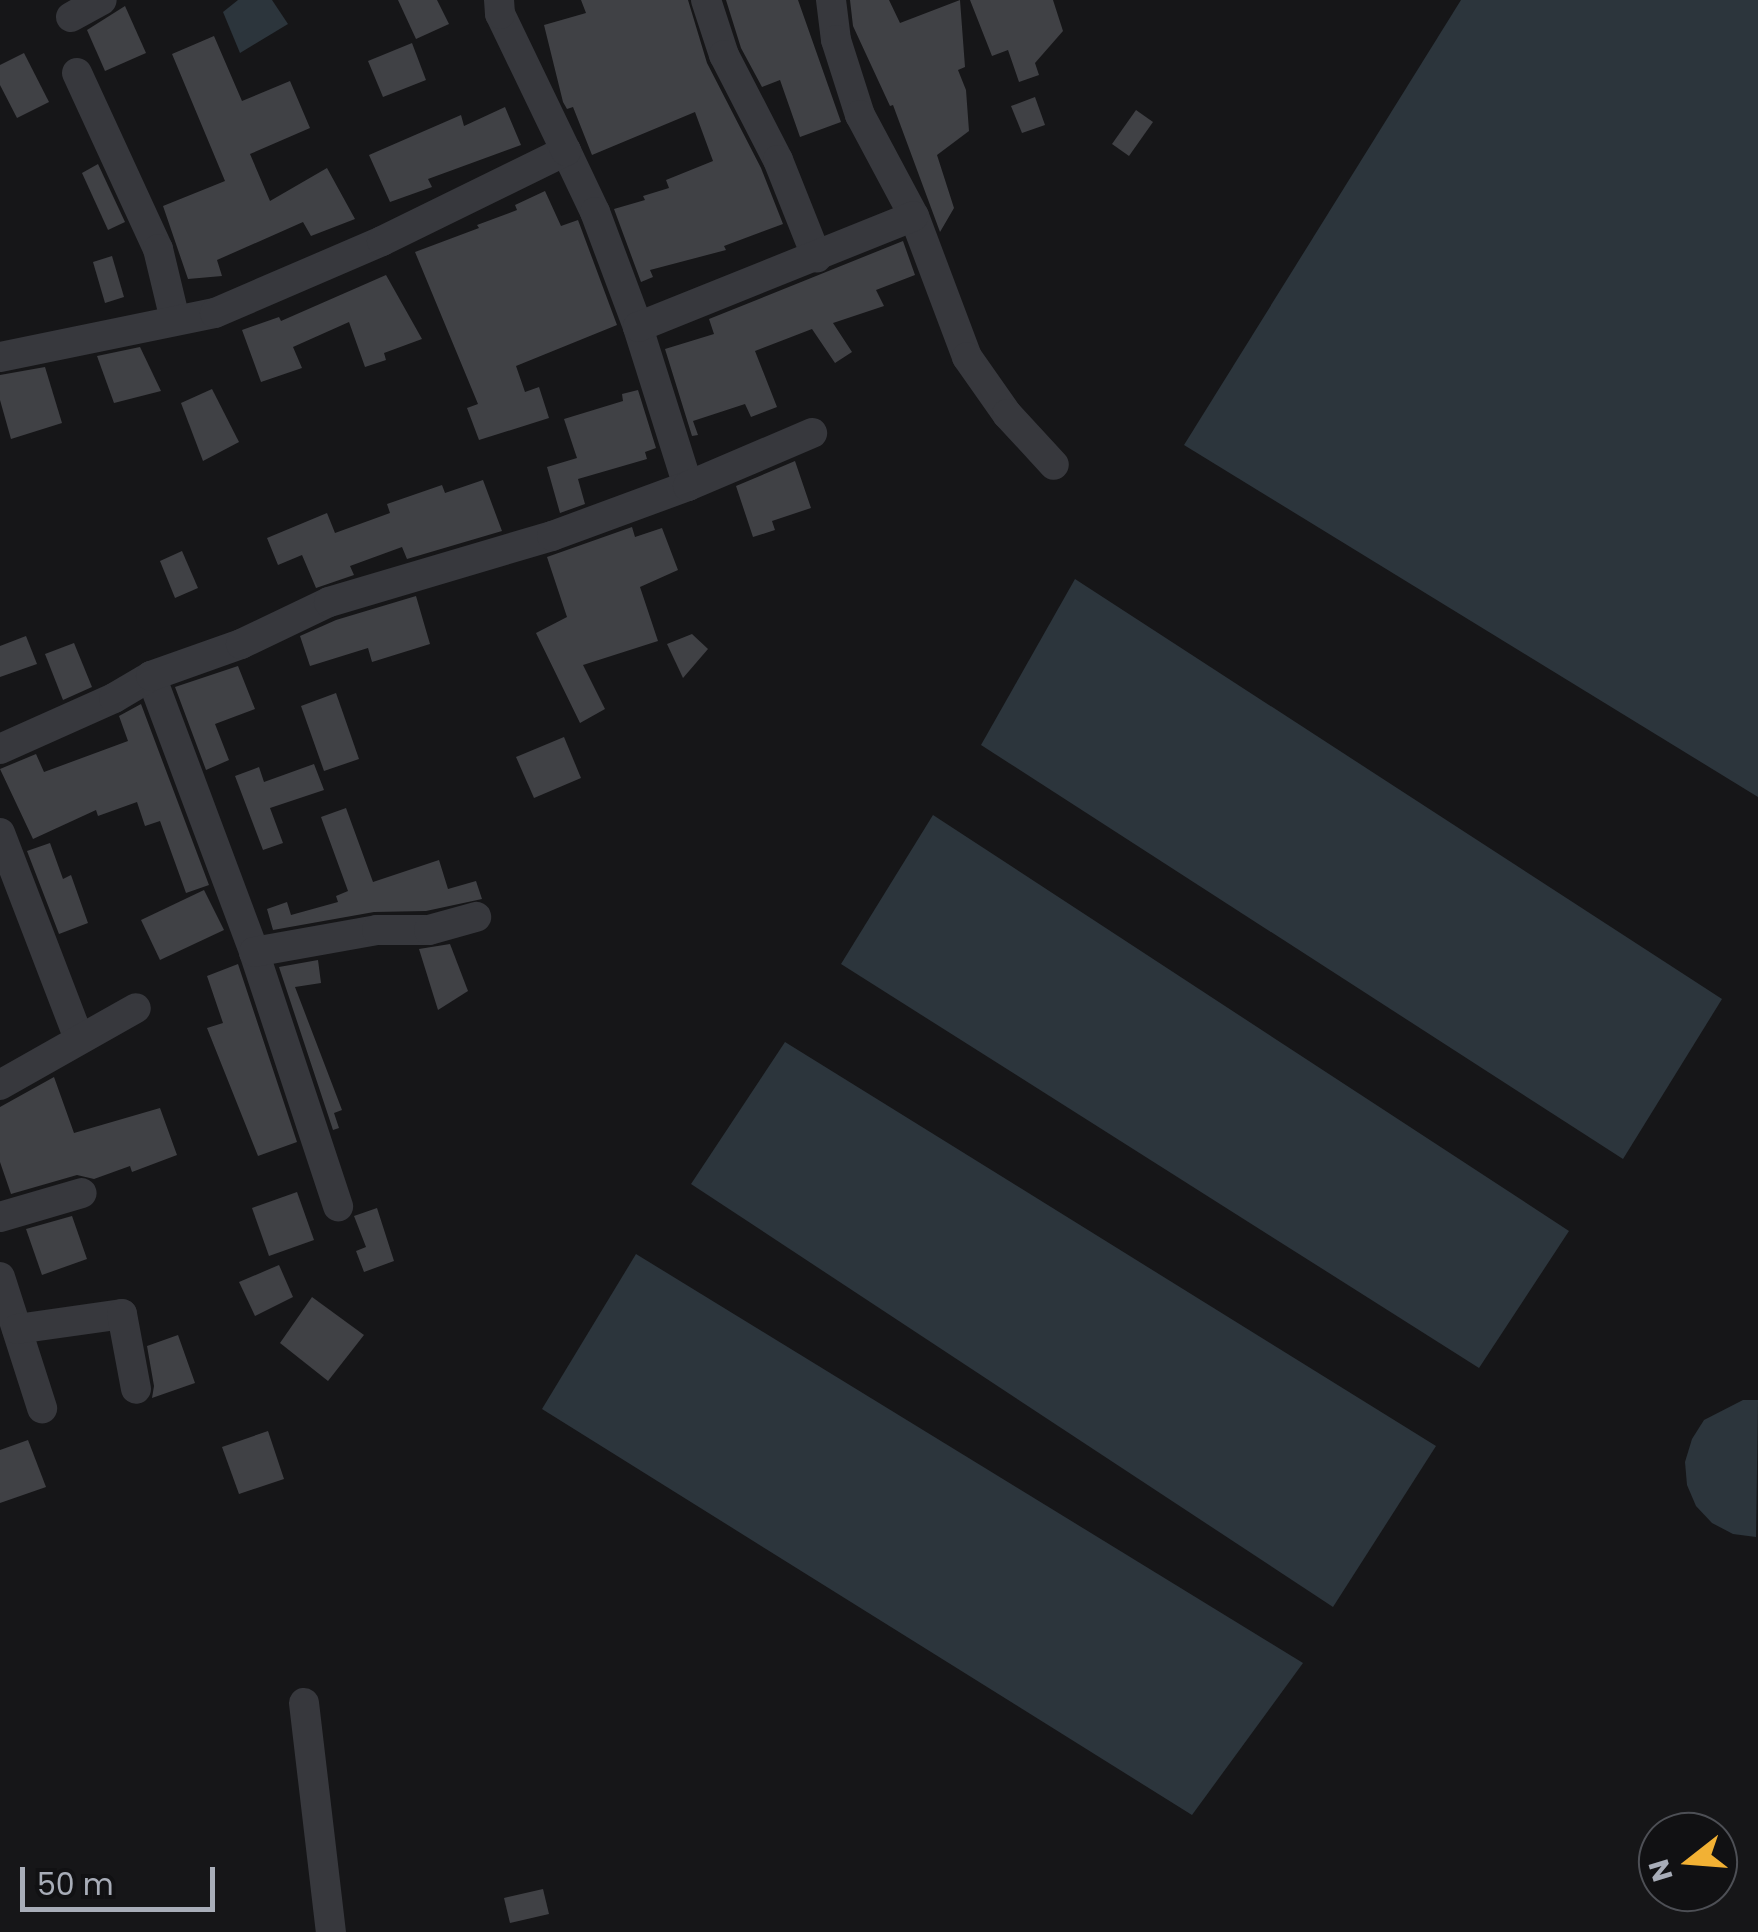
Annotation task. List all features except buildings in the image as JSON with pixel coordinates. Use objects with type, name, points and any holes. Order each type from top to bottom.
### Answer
[{"type":"street","points":[[72,17],[102,0]]},
{"type":"street","points":[[498,0],[500,14],[596,212],[638,327],[688,486]]},
{"type":"street","points":[[706,0],[724,55],[778,160],[816,258]]},
{"type":"street","points":[[831,0],[836,40],[860,114],[914,216],[968,357],[1007,414],[1054,465]]},
{"type":"street","points":[[77,73],[158,249],[175,320]]},
{"type":"street","points":[[0,356],[215,313],[278,290],[566,152]]},
{"type":"street","points":[[638,327],[914,216]]},
{"type":"street","points":[[0,748],[114,698],[151,676],[241,644],[330,602],[456,567],[688,486],[812,433]]},
{"type":"street","points":[[151,676],[254,952],[338,1206]]},
{"type":"street","points":[[0,834],[78,1038]]},
{"type":"street","points":[[254,952],[377,930],[429,930],[476,917]]},
{"type":"street","points":[[0,1085],[136,1008]]},
{"type":"street","points":[[0,1217],[82,1193]]},
{"type":"street","points":[[0,1276],[42,1408]]},
{"type":"street","points":[[17,1329],[122,1314],[136,1389]]},
{"type":"street","points":[[304,1703],[330,1932]]},
{"type":"shaded area","points":[[238,0],[272,0],[288,24],[240,53],[223,12]]},
{"type":"shaded area","points":[[1461,0],[1758,0],[1758,797],[1184,445]]},
{"type":"shaded area","points":[[1075,579],[1722,999],[1623,1159],[981,745]]},
{"type":"shaded area","points":[[933,815],[1569,1231],[1479,1368],[841,964]]},
{"type":"shaded area","points":[[785,1042],[1436,1446],[1333,1607],[691,1184]]},
{"type":"shaded area","points":[[636,1254],[1303,1663],[1192,1815],[542,1409]]},
{"type":"shaded area","points":[[1743,1400],[1758,1400],[1756,1537],[1733,1534],[1712,1523],[1696,1506],[1687,1485],[1685,1462],[1692,1439],[1704,1420]]}]
